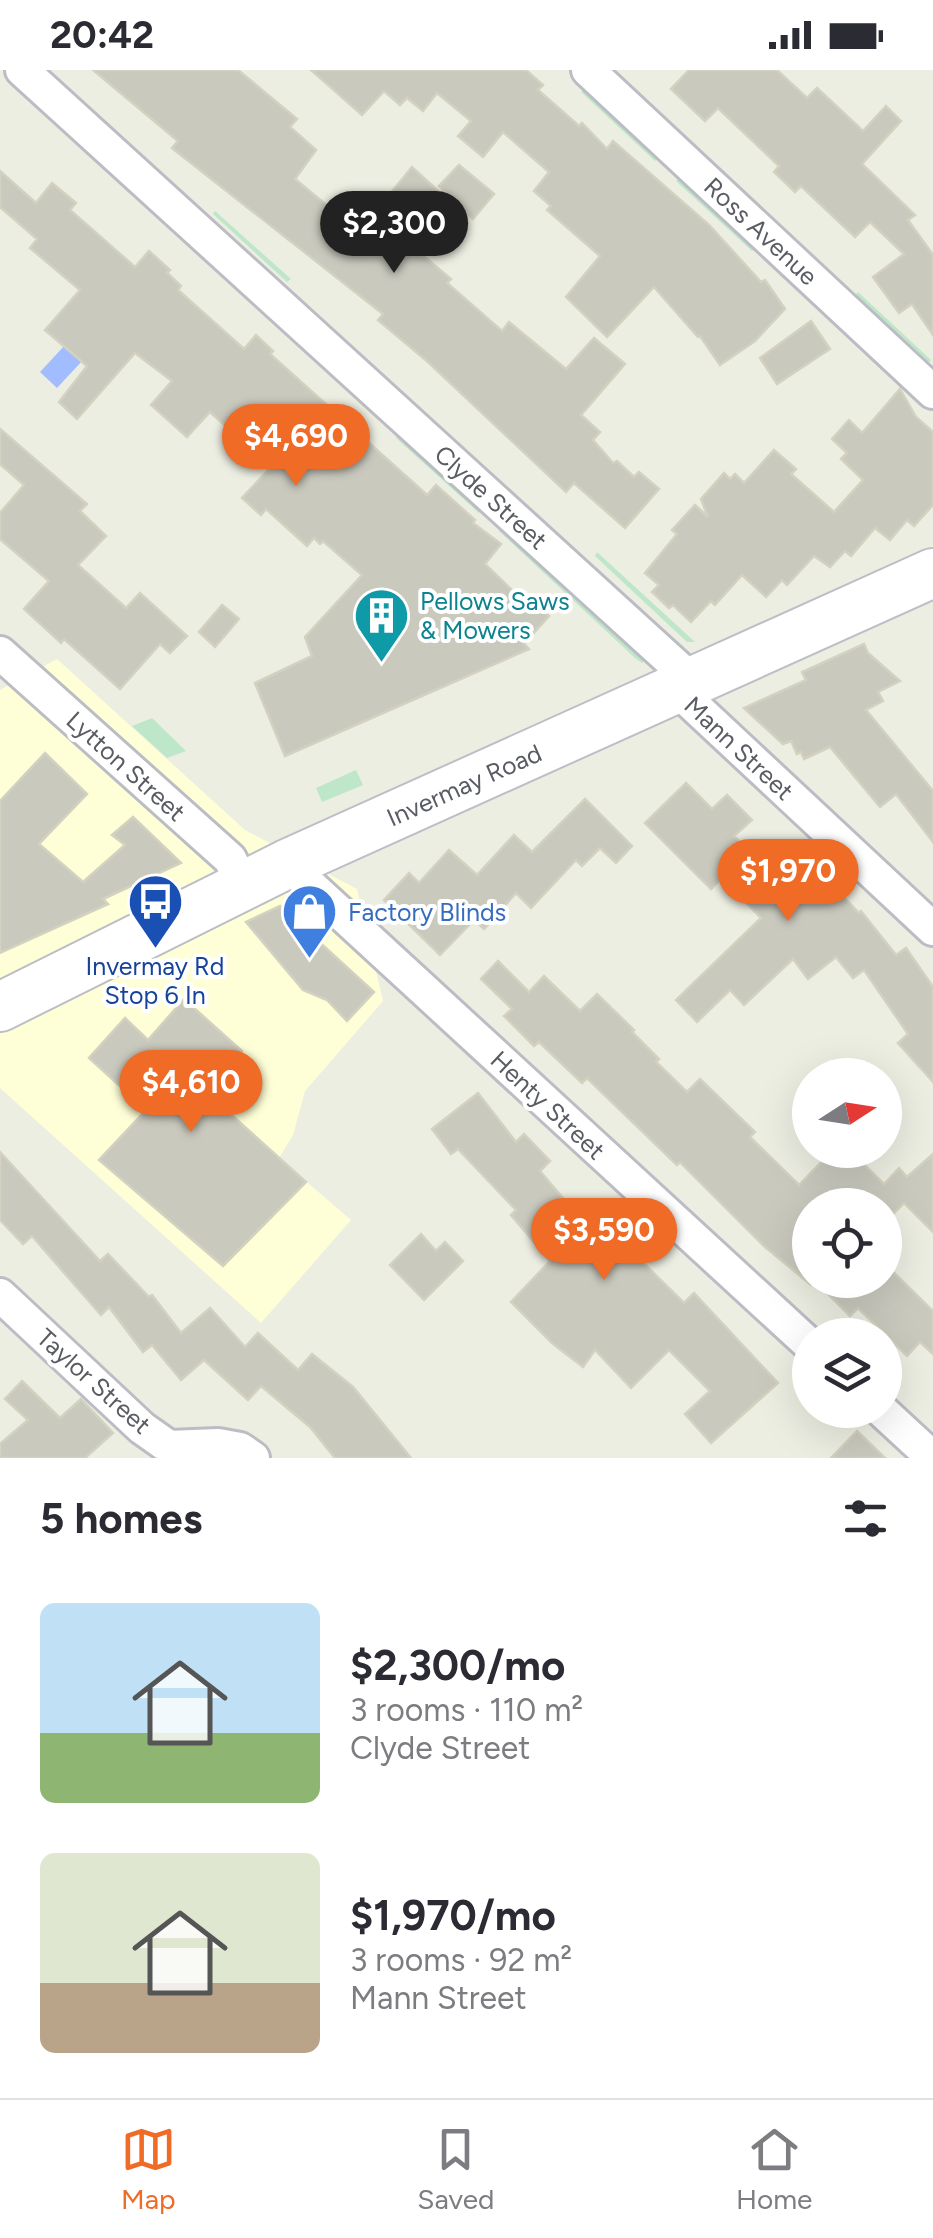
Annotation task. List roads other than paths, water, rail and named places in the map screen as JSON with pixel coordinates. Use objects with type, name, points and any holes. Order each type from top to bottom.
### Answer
[{"type":"main road","name":"Invermay Road","points":[[0,1007],[287,864],[933,573]]},
{"type":"street","name":"Clyde Street","points":[[22,70],[684,685]]},
{"type":"street","name":"Ross Avenue","points":[[588,70],[933,392]]},
{"type":"street","name":"Lytton Street","points":[[0,653],[230,858],[243,885]]},
{"type":"street","name":"Mann Street","points":[[684,685],[933,929]]},
{"type":"street","name":"Henty Street","points":[[287,864],[792,1328]]},
{"type":"street","name":"Taylor Street","points":[[0,1296],[166,1452],[218,1445],[240,1449],[253,1458]]},
{"type":"street","points":[[900,1428],[933,1458]]},
{"type":"water","points":[[66,344],[83,360],[57,388],[40,372]]},
{"type":"place","name":"Pellows Saws & Mowers","points":[[381,664]]},
{"type":"place","name":"Invermay Rd Stop 6 In","points":[[155,951]]},
{"type":"place","name":"Factory Blinds","points":[[309,961]]}]
